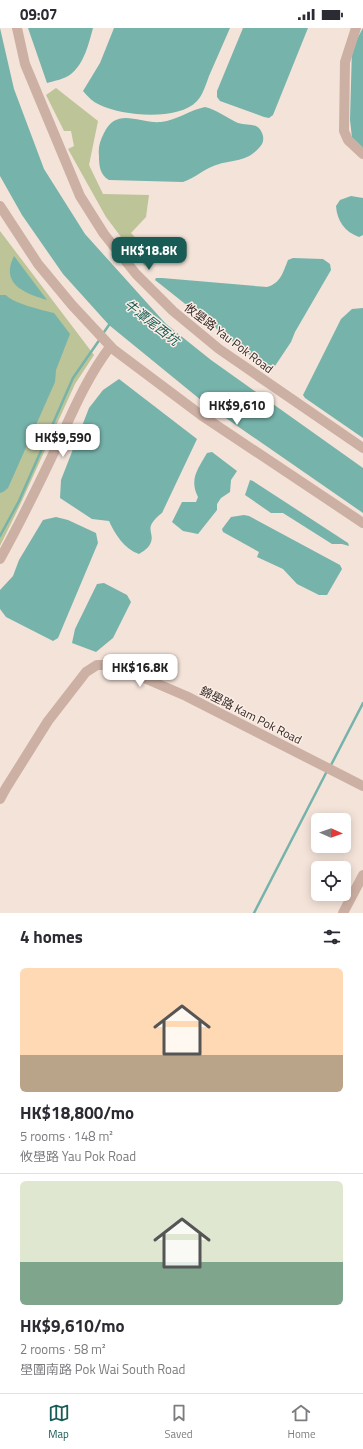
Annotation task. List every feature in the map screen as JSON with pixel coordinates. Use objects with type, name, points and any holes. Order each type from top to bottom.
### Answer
[{"type":"street","name":"攸壆路 Yau Pok Road","points":[[16,28],[25,64],[80,196],[104,234],[136,274],[173,311],[219,349],[363,448]]},
{"type":"street","points":[[356,28],[345,62],[344,131],[348,140],[363,154]]},
{"type":"street","points":[[0,206],[38,264],[72,305],[110,346],[201,415],[363,523]]},
{"type":"street","points":[[0,560],[26,512],[78,400],[110,346]]},
{"type":"street","name":"錦壆路 Kam Pok Road","points":[[0,799],[48,721],[86,672],[97,665],[104,664],[114,665],[186,696],[363,786]]},
{"type":"street","points":[[343,913],[363,875]]},
{"type":"green space","points":[[56,88],[98,121],[89,165],[103,194],[149,195],[146,217],[131,233],[151,254],[145,266],[106,217],[68,149],[74,146],[71,131],[64,131],[46,95]]},
{"type":"green space","points":[[0,231],[94,355],[75,384],[0,546]]},
{"type":"water","name":"牛潭尾西坑","points":[[0,28],[14,89],[44,169],[85,234],[166,324],[211,360],[363,468],[363,513],[207,405],[109,325],[63,274],[22,215],[0,176]]},
{"type":"water","points":[[28,28],[93,28],[83,59],[76,70],[66,77],[47,83]]},
{"type":"water","points":[[114,28],[230,28],[203,93],[199,99],[189,107],[177,112],[150,115],[110,109],[95,102],[83,91],[100,63]]},
{"type":"water","points":[[243,28],[308,28],[273,115],[269,118],[220,101],[217,97],[217,91]]},
{"type":"water","points":[[363,28],[363,149],[352,138],[350,120],[352,48]]},
{"type":"water","points":[[205,107],[238,123],[254,125],[257,127],[261,130],[263,136],[262,145],[248,157],[222,163],[183,182],[109,180],[104,176],[99,163],[100,144],[101,139],[109,125],[115,120],[129,118],[161,122]]},
{"type":"water","points":[[351,196],[363,198],[363,235],[359,237],[346,229],[340,221],[336,206],[340,200]]},
{"type":"water","points":[[14,256],[47,300],[23,290],[12,280],[10,266]]},
{"type":"water","points":[[293,258],[323,259],[330,264],[331,270],[295,332],[291,342],[271,372],[155,280],[156,278],[162,278],[267,287],[278,280],[283,273],[288,260]]},
{"type":"water","points":[[0,295],[6,295],[22,304],[54,313],[70,334],[56,370],[55,382],[8,488],[0,493]]},
{"type":"water","points":[[363,308],[363,438],[305,398],[303,395],[341,319],[352,309]]},
{"type":"water","points":[[119,379],[197,439],[162,513],[152,523],[152,537],[149,546],[139,554],[124,545],[109,521],[92,519],[60,498],[61,480],[89,408],[103,390]]},
{"type":"water","points":[[212,452],[237,471],[231,480],[230,492],[221,498],[217,504],[217,510],[198,534],[183,531],[172,522],[182,502],[196,502],[198,497],[194,485],[196,474],[207,453]]},
{"type":"water","points":[[250,480],[348,543],[349,546],[332,544],[283,513],[271,513],[245,495]]},
{"type":"water","points":[[244,515],[249,516],[340,565],[342,569],[327,595],[319,595],[297,584],[283,569],[257,557],[259,552],[223,532],[222,529],[231,517]]},
{"type":"water","points":[[56,517],[68,520],[96,533],[98,543],[58,638],[53,641],[6,617],[0,609],[0,590],[13,576],[19,560],[43,520]]},
{"type":"water","points":[[104,583],[127,595],[131,602],[113,638],[96,652],[72,643],[75,629],[97,584]]},
{"type":"waterway","points":[[102,335],[111,322]]},
{"type":"waterway","points":[[0,536],[19,501],[73,378],[100,339]]},
{"type":"waterway","points":[[330,767],[363,703]]},
{"type":"waterway","points":[[254,913],[327,771]]}]
